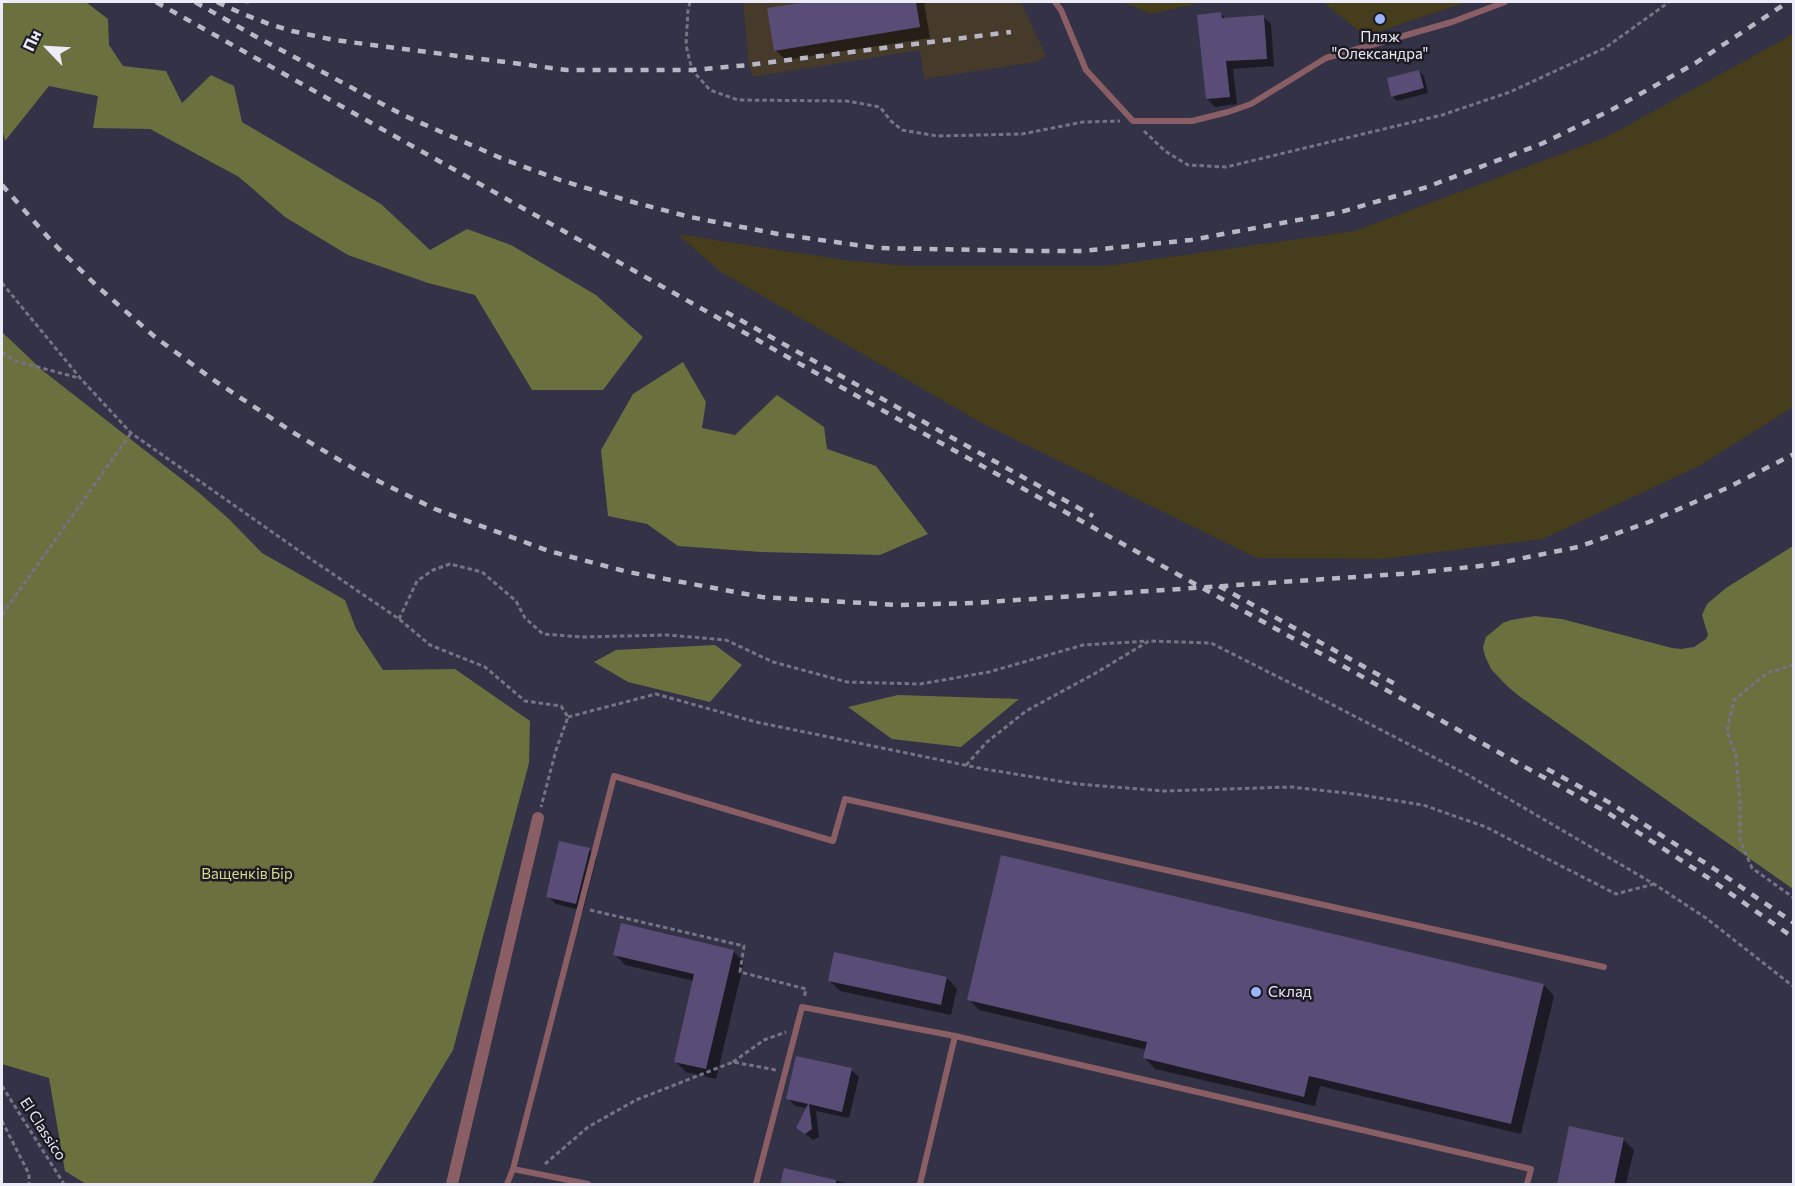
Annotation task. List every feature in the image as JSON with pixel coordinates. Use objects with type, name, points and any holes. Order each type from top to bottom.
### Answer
[{"type":"street","points":[[452,1185],[538,818]]},
{"type":"lane","points":[[1055,2],[1061,10],[1086,70],[1133,121],[1192,121],[1228,112],[1251,104],[1326,58],[1452,22],[1505,2]]},
{"type":"lane","points":[[507,1185],[614,776],[833,841],[845,799],[1604,967]]},
{"type":"lane","points":[[756,1185],[802,1007],[955,1036],[1531,1168],[1527,1185]]},
{"type":"lane","points":[[920,1185],[955,1036]]},
{"type":"lane","points":[[513,1169],[588,1185]]},
{"type":"path","points":[[690,2],[686,45],[692,70],[710,90],[738,100],[847,101],[880,107],[902,130],[938,136],[1022,134],[1083,122],[1133,121],[1165,151],[1188,165],[1226,167],[1442,116],[1510,92],[1605,48],[1669,2]]},
{"type":"path","points":[[2,283],[81,378],[131,433],[399,619],[430,645],[485,667],[525,701],[561,706],[568,717]]},
{"type":"path","points":[[2,352],[15,361],[81,378]]},
{"type":"path","points":[[2,615],[131,433]]},
{"type":"path","points":[[399,619],[417,581],[433,570],[450,564],[482,572],[516,601],[525,618],[543,634],[667,635],[726,640],[773,662],[848,682],[920,684],[989,672],[1083,645],[1149,641],[1211,643],[1468,775],[1654,884],[1706,918],[1794,987]]},
{"type":"path","points":[[966,765],[987,741],[1026,711],[1149,641]]},
{"type":"path","points":[[1794,665],[1767,674],[1734,700],[1727,730],[1736,756],[1740,840],[1752,868],[1794,898]]},
{"type":"path","points":[[568,717],[656,694],[756,722],[966,765],[1077,784],[1164,791],[1291,787],[1355,794],[1423,805],[1486,826],[1616,894],[1654,884]]},
{"type":"path","points":[[538,818],[556,750],[568,717]]},
{"type":"path","points":[[580,908],[744,946],[740,972],[806,989],[802,1007]]},
{"type":"path","points":[[534,1173],[588,1127],[636,1100],[733,1062],[764,1040],[796,1029]]},
{"type":"path","points":[[733,1062],[785,1072]]},
{"type":"path","name":"El Classico","points":[[2,1086],[64,1185]]},
{"type":"path","points":[[2,1121],[29,1174],[29,1185]]},
{"type":"shaded area","points":[[743,2],[1021,2],[1046,56],[1035,62],[924,79],[920,50],[753,77],[749,65]]},
{"type":"green space","points":[[2,2],[86,2],[108,19],[109,45],[123,66],[166,71],[182,103],[211,75],[234,86],[242,122],[381,204],[430,250],[467,229],[511,245],[596,295],[643,337],[603,390],[532,390],[475,295],[428,283],[348,255],[285,217],[239,177],[150,129],[93,128],[98,96],[49,86],[5,141],[2,128]]},
{"type":"green space","name":"Ващенків Бір","points":[[2,332],[42,370],[197,491],[229,519],[262,553],[345,600],[356,629],[383,670],[455,669],[530,721],[529,763],[453,1050],[372,1184],[86,1184],[65,1171],[49,1078],[2,1064]]},
{"type":"green space","points":[[683,362],[706,402],[702,428],[735,435],[777,395],[824,427],[827,449],[876,466],[928,534],[880,555],[761,552],[678,546],[647,524],[608,516],[601,450],[633,394]]},
{"type":"green space","points":[[1793,546],[1793,889],[1519,696],[1491,669],[1483,647],[1486,637],[1503,623],[1535,616],[1562,619],[1672,648],[1694,647],[1708,635],[1702,615],[1707,604],[1726,588]]},
{"type":"green space","points":[[715,645],[742,665],[710,702],[628,682],[594,662],[616,650]]},
{"type":"green space","points":[[898,695],[1019,699],[961,747],[892,739],[848,707]]},
{"type":"sand","points":[[1123,2],[1204,2],[1151,14]]},
{"type":"sand","name":"Пляж \"Олександра\"","points":[[1323,2],[1467,2],[1365,36]]},
{"type":"sand","points":[[1793,33],[1793,407],[1699,466],[1543,539],[1382,559],[1257,558],[980,422],[721,272],[677,234],[843,260],[907,266],[1106,266],[1355,231],[1607,137]]},
{"type":"building","points":[[807,2],[916,2],[920,27],[774,51],[767,8]]},
{"type":"building","points":[[1221,12],[1222,18],[1264,15],[1267,59],[1226,61],[1230,97],[1206,99],[1197,15]]},
{"type":"building","points":[[1419,70],[1424,88],[1391,97],[1387,78]]},
{"type":"building","points":[[559,841],[590,848],[576,904],[546,897]]},
{"type":"building","name":"Склад","points":[[1001,855],[1544,984],[1511,1124],[1309,1076],[1304,1097],[1143,1058],[1147,1042],[967,1000]]},
{"type":"building","points":[[621,923],[734,950],[706,1069],[674,1062],[694,974],[613,955]]},
{"type":"building","points":[[834,952],[947,977],[941,1005],[828,981]]},
{"type":"building","points":[[796,1056],[852,1068],[842,1112],[809,1104],[812,1129],[805,1134],[796,1128],[808,1104],[786,1099]]},
{"type":"building","points":[[1569,1126],[1624,1138],[1614,1185],[1557,1185]]},
{"type":"building","points":[[784,1168],[836,1180],[836,1185],[780,1185]]},
{"type":"railway","points":[[156,2],[930,437],[1608,813],[1707,877],[1794,938]]},
{"type":"railway","points":[[195,2],[405,116],[503,159],[560,180],[629,201],[690,217],[778,234],[878,248],[1033,251],[1082,251],[1191,240],[1341,212],[1427,187],[1541,144],[1613,109],[1694,64],[1788,2]]},
{"type":"railway","points":[[217,2],[269,24],[334,40],[567,70],[692,70],[1011,32]]},
{"type":"railway","points":[[2,185],[54,244],[98,287],[155,337],[215,381],[294,433],[358,471],[435,509],[549,551],[628,572],[762,597],[897,605],[973,603],[1414,573],[1489,565],[1578,547],[1649,522],[1727,488],[1794,454]]},
{"type":"railway","points":[[726,312],[1093,516]]},
{"type":"railway","points":[[1219,586],[1395,684]]},
{"type":"railway","points":[[1547,769],[1612,804],[1794,923]]},
{"type":"place","name":"Пляж \"Олександра\"","points":[[1380,19]]},
{"type":"place","name":"Склад","points":[[1256,992]]}]
